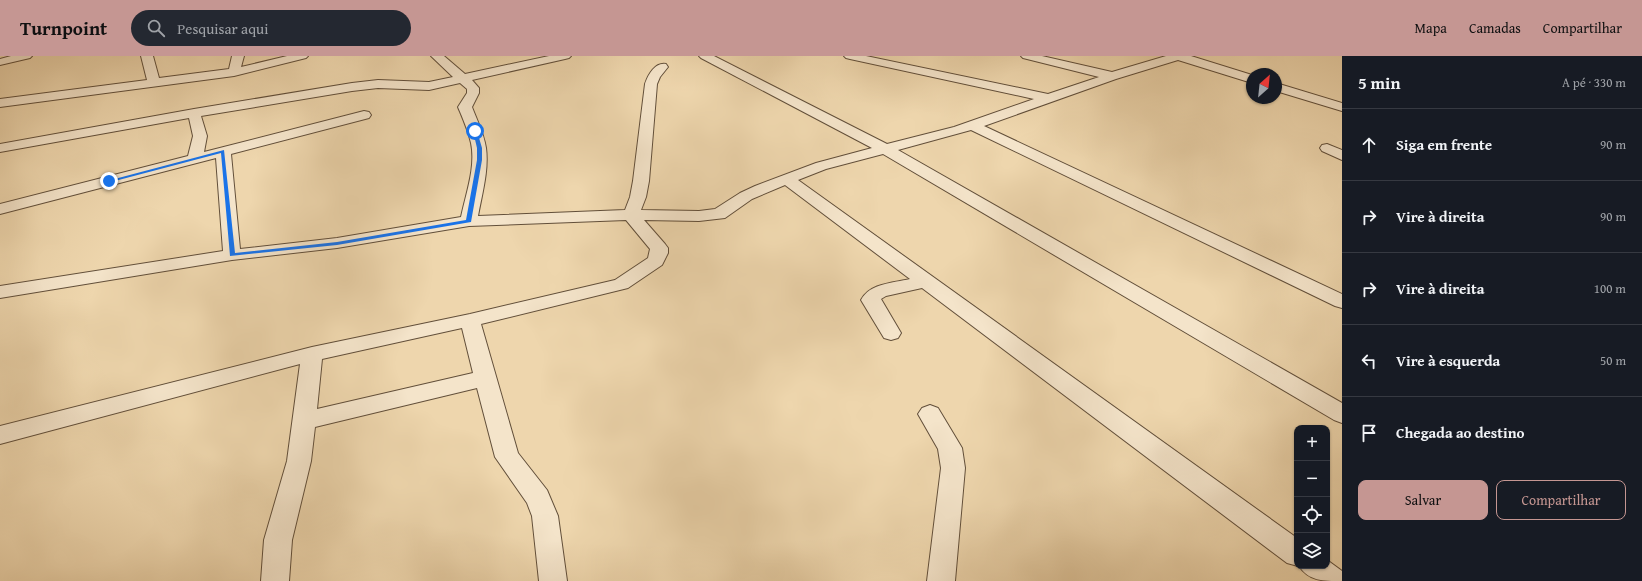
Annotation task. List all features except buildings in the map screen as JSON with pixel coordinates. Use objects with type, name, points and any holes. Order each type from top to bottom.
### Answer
[{"type":"street","points":[[0,62],[26,56]]},
{"type":"street","points":[[147,56],[154,83]]},
{"type":"street","points":[[234,72],[238,56]]},
{"type":"street","points":[[0,104],[234,72],[302,56]]},
{"type":"street","points":[[437,56],[473,88],[473,93],[465,107],[480,148],[480,160],[469,221]]},
{"type":"street","points":[[0,148],[194,113],[352,87],[378,84],[430,86],[565,56]]},
{"type":"street","points":[[709,58],[730,56]]},
{"type":"street","points":[[850,56],[1047,98]]},
{"type":"street","points":[[1027,56],[1112,76]]},
{"type":"street","points":[[0,292],[232,255],[337,243],[469,221],[631,215],[698,216],[719,214],[746,196],[821,166],[958,130],[1112,76],[1178,56],[1246,77]]},
{"type":"street","points":[[709,58],[885,149],[1342,414]]},
{"type":"street","points":[[631,215],[638,197],[641,181],[651,84],[654,76],[662,67]]},
{"type":"street","points":[[1282,88],[1342,107]]},
{"type":"street","points":[[194,113],[200,136],[195,158]]},
{"type":"street","points":[[0,209],[364,115]]},
{"type":"street","points":[[971,125],[1342,302]]},
{"type":"street","points":[[1327,148],[1342,156]]},
{"type":"street","points":[[223,151],[232,255]]},
{"type":"street","points":[[787,179],[1294,552]]},
{"type":"street","points":[[0,435],[312,354],[470,320],[621,284],[656,262],[659,253],[659,248],[631,215]]},
{"type":"street","points":[[891,332],[871,300],[873,296],[879,292],[926,281]]},
{"type":"street","points":[[470,320],[507,457],[538,498],[545,516],[553,581]]},
{"type":"street","points":[[275,581],[278,540],[299,461],[312,354]]},
{"type":"street","points":[[304,421],[485,378]]},
{"type":"street","points":[[930,414],[950,448],[953,468],[941,581]]},
{"type":"street","points":[[1317,569],[1333,581]]},
{"type":"route","points":[[109,181],[223,151],[232,255],[337,243],[469,221],[480,160],[480,148],[475,131]]}]
